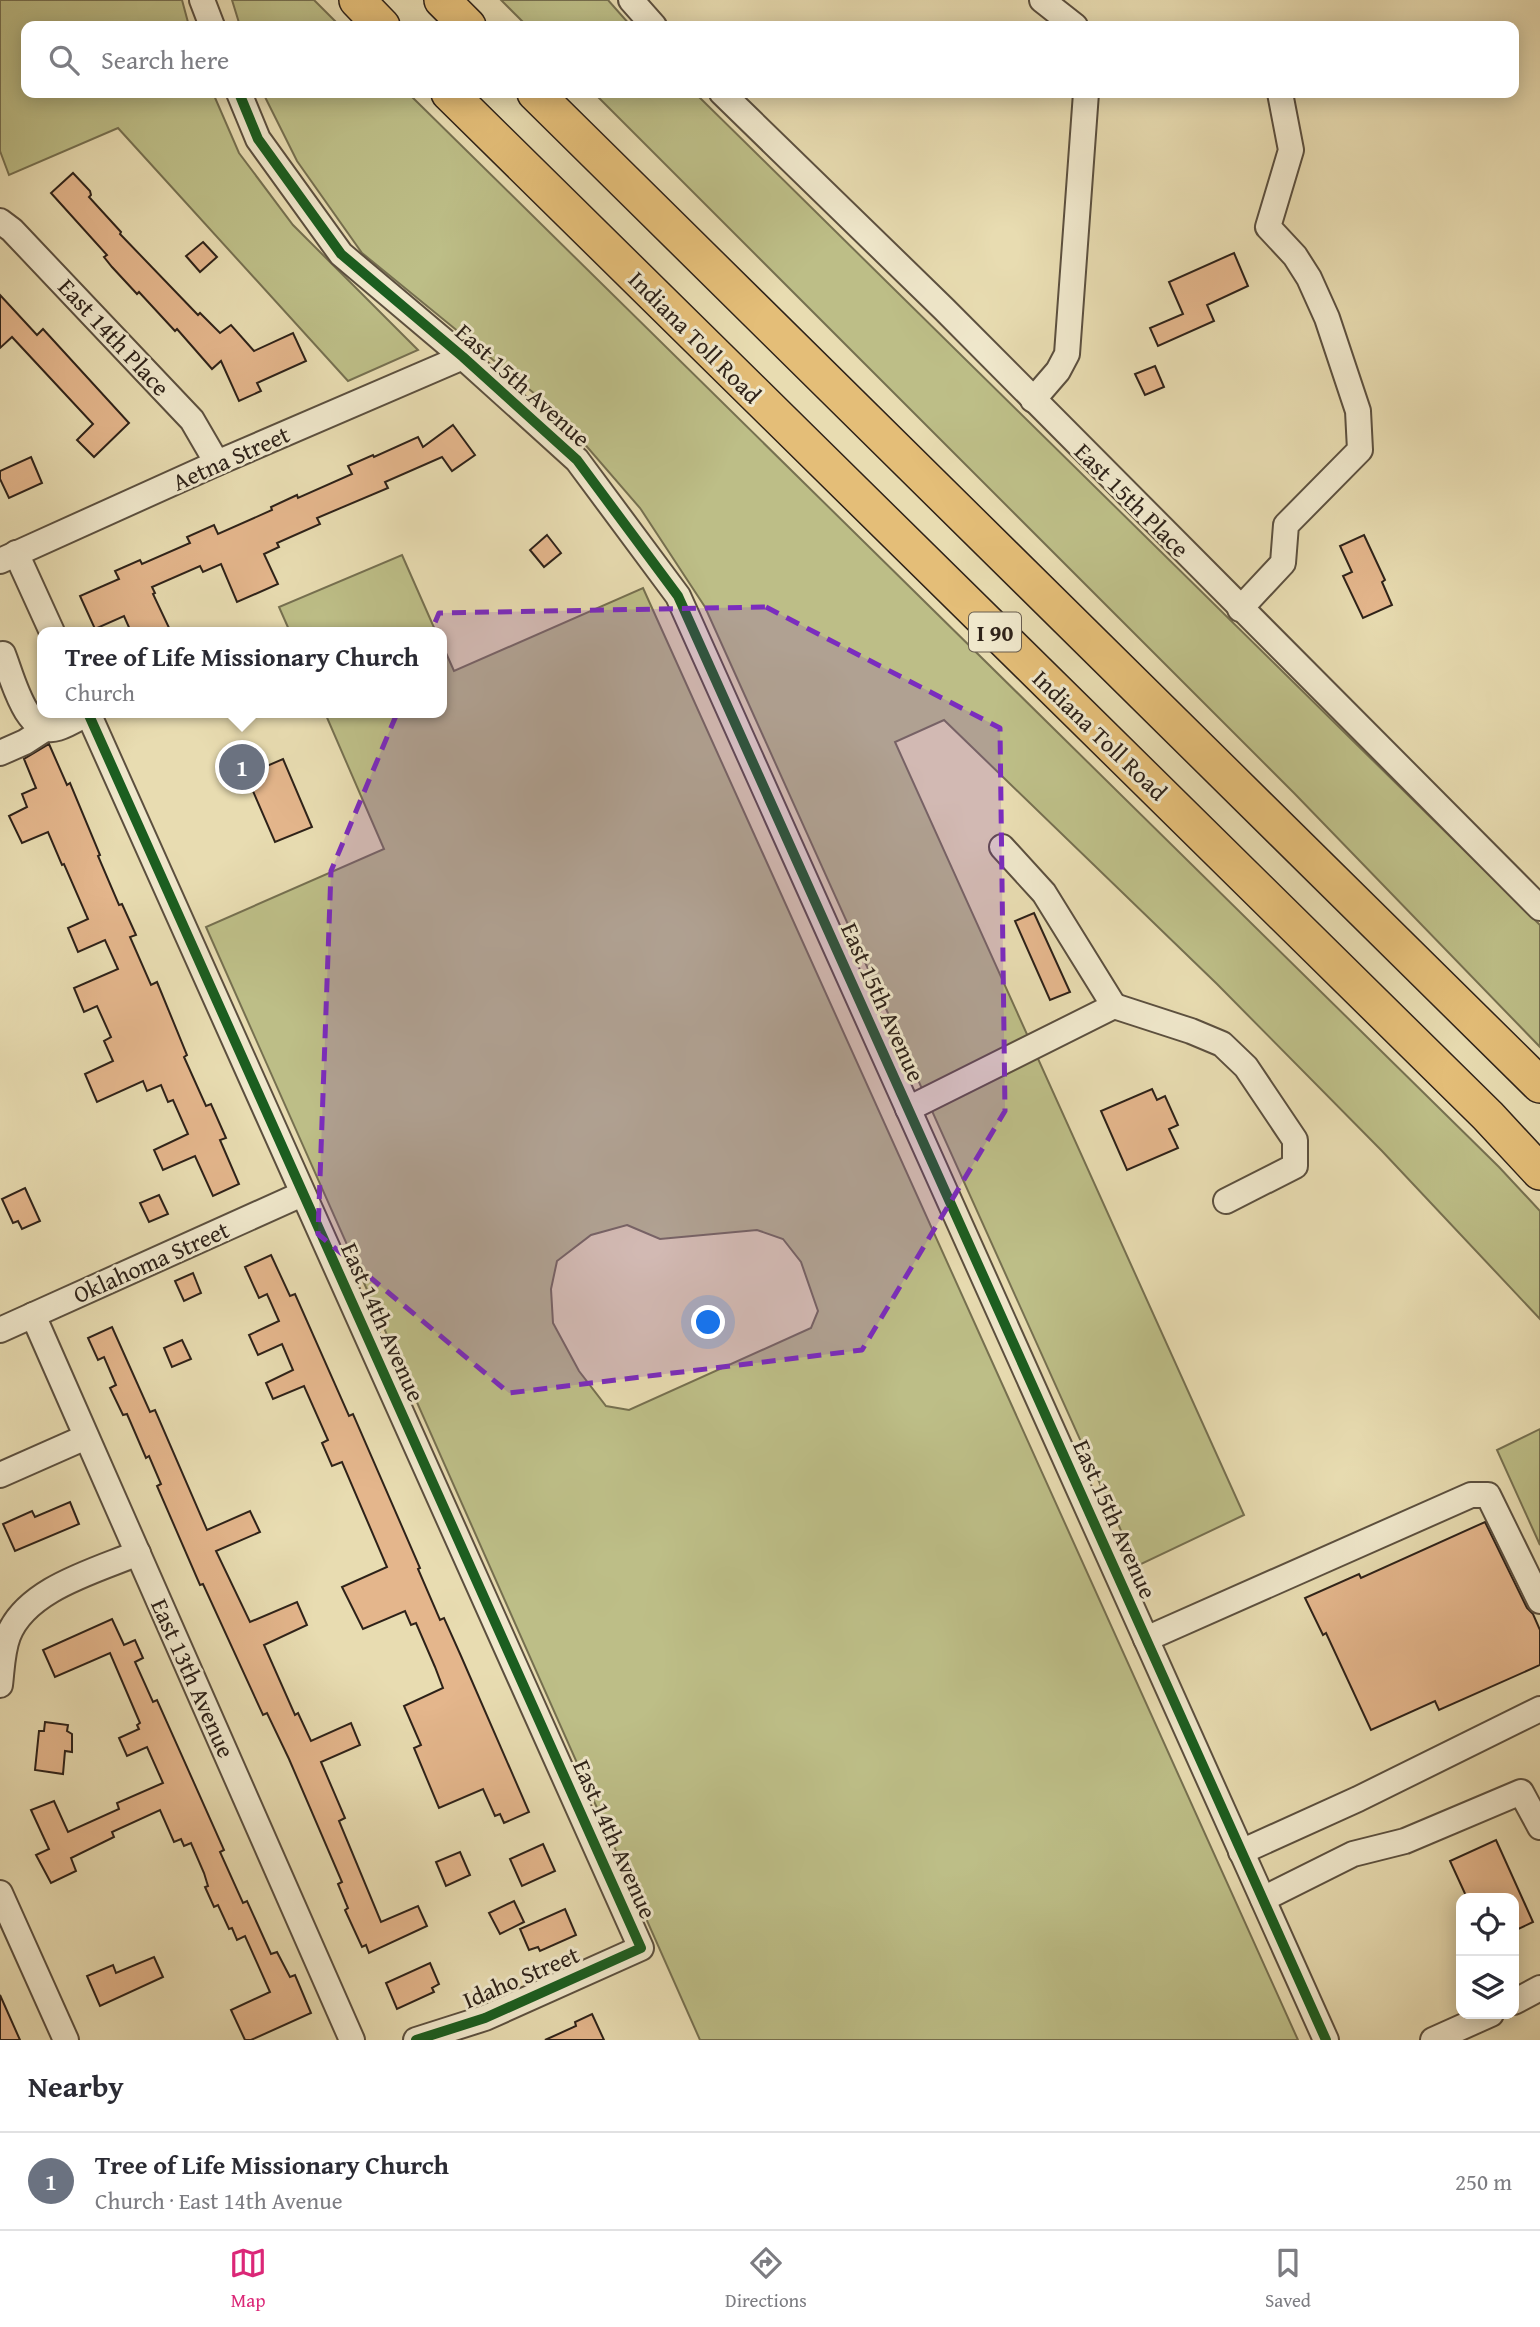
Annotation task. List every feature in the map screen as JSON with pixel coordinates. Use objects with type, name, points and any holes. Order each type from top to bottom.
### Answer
[{"type":"highway","points":[[357,0],[377,21]]},
{"type":"highway","points":[[442,0],[463,21]]},
{"type":"highway","name":"Indiana Toll Road","points":[[454,98],[1488,1116],[1540,1172]]},
{"type":"highway","name":"I 90","points":[[540,98],[1540,1085]]},
{"type":"street","points":[[202,0],[210,21]]},
{"type":"street","points":[[631,0],[650,21]]},
{"type":"street","points":[[1042,0],[1069,21]]},
{"type":"street","name":"East 15th Avenue","points":[[241,98],[258,139],[341,254],[463,357],[577,460],[678,596],[1326,2040]]},
{"type":"street","name":"East 15th Place","points":[[727,98],[944,309],[1540,908]]},
{"type":"street","points":[[1033,400],[1058,371],[1066,354],[1086,98]]},
{"type":"street","points":[[1240,609],[1283,563],[1286,525],[1360,450],[1358,411],[1327,318],[1302,267],[1268,227],[1291,150],[1281,98]]},
{"type":"street","name":"East 14th Place","points":[[0,221],[12,230],[192,420],[217,463]]},
{"type":"street","name":"Aetna Street","points":[[8,557],[463,357]]},
{"type":"street","points":[[8,557],[49,627]]},
{"type":"street","points":[[0,656],[3,654],[27,716],[46,729]]},
{"type":"street","points":[[0,752],[25,742],[46,729],[57,729],[78,718]]},
{"type":"street","name":"East 14th Avenue","points":[[90,718],[641,1948]]},
{"type":"street","points":[[1002,847],[1044,893],[1114,1006],[1222,1044],[1246,1067],[1295,1140],[1295,1166],[1226,1201]]},
{"type":"street","points":[[908,1109],[1114,1006]]},
{"type":"street","name":"Oklahoma Street","points":[[3,1322],[33,1315],[302,1194]]},
{"type":"street","name":"East 13th Avenue","points":[[33,1315],[352,2040]]},
{"type":"street","points":[[0,1475],[86,1437]]},
{"type":"street","points":[[1146,1639],[1471,1495],[1488,1495],[1540,1601]]},
{"type":"street","points":[[0,1685],[9,1635],[17,1619],[29,1606],[60,1587],[138,1553]]},
{"type":"street","points":[[1241,1852],[1357,1799],[1540,1709]]},
{"type":"street","points":[[1263,1899],[1353,1854],[1405,1841],[1521,1792],[1540,1827]]},
{"type":"street","points":[[0,1893],[66,2040]]},
{"type":"street","name":"Idaho Street","points":[[416,2040],[485,2018],[641,1948]]},
{"type":"street","points":[[1519,1999],[1540,1988]]},
{"type":"street","points":[[1433,2040],[1481,2019]]},
{"type":"highlighted area","points":[[766,607],[1000,728],[1005,1111],[862,1350],[509,1393],[318,1234],[331,871],[439,613]]},
{"type":"green space","points":[[0,0],[182,0],[188,21],[21,21],[21,98],[215,98],[239,153],[293,225],[418,350],[348,381],[118,128],[9,175],[0,151]]},
{"type":"green space","points":[[232,0],[314,0],[335,21],[238,21]]},
{"type":"green space","points":[[501,0],[608,0],[627,21],[522,21]]},
{"type":"green space","points":[[266,98],[413,98],[1499,1167],[1540,1211],[1540,1319],[1382,1151],[1217,984],[944,720],[895,742],[1244,1515],[1137,1566],[705,607],[640,508],[557,412],[362,253],[297,161]]},
{"type":"green space","points":[[599,98],[700,98],[1540,925],[1540,1047],[1294,793]]},
{"type":"green space","points":[[402,555],[434,627],[288,627],[279,607]]},
{"type":"green space","points":[[643,588],[1298,2040],[700,2040],[206,927],[384,849],[327,718],[447,718],[447,655],[454,671]],"holes":[[[627,1225],[660,1239],[757,1230],[783,1239],[801,1262],[818,1311],[811,1328],[629,1410],[606,1406],[579,1371],[553,1323],[551,1289],[557,1261],[591,1235]]]},
{"type":"green space","points":[[1540,1429],[1540,1545],[1497,1450]]},
{"type":"building","points":[[73,173],[90,191],[89,197],[120,234],[198,315],[200,313],[220,333],[231,325],[254,351],[293,333],[306,361],[257,383],[261,391],[239,401],[221,361],[212,369],[177,329],[175,331],[112,267],[104,257],[107,255],[51,193]]},
{"type":"building","points":[[203,242],[217,257],[200,272],[186,256]]},
{"type":"building","points":[[1234,253],[1248,286],[1207,305],[1214,321],[1158,346],[1150,328],[1183,314],[1169,282]]},
{"type":"building","points":[[0,295],[37,335],[43,329],[129,423],[94,457],[77,440],[93,424],[12,337],[0,348]]},
{"type":"building","points":[[1155,366],[1164,387],[1145,395],[1135,374]]},
{"type":"building","points":[[453,425],[475,455],[452,471],[442,457],[385,482],[388,488],[317,518],[320,524],[277,543],[279,547],[264,554],[278,584],[237,602],[221,564],[203,572],[200,566],[152,587],[169,627],[129,627],[124,616],[94,627],[80,596],[119,579],[115,571],[140,560],[142,564],[190,543],[187,537],[214,525],[218,534],[272,510],[271,507],[297,495],[298,498],[352,474],[348,466],[373,455],[374,457],[418,437],[423,447]]},
{"type":"building","points":[[31,457],[42,483],[9,498],[0,479],[0,471]]},
{"type":"building","points":[[547,535],[561,553],[544,567],[530,550]]},
{"type":"building","points":[[1364,535],[1385,580],[1382,582],[1392,605],[1363,618],[1343,576],[1352,572],[1340,546]]},
{"type":"building","points":[[49,744],[67,785],[70,783],[119,905],[122,904],[136,935],[130,937],[151,985],[157,982],[187,1055],[184,1057],[206,1106],[211,1104],[226,1138],[220,1140],[239,1184],[213,1196],[195,1156],[163,1170],[154,1150],[188,1134],[173,1100],[168,1102],[161,1085],[147,1091],[143,1081],[97,1102],[85,1074],[113,1061],[104,1041],[111,1037],[97,1006],[84,1012],[74,988],[118,969],[105,940],[78,952],[68,928],[88,919],[48,832],[22,843],[9,816],[27,807],[22,794],[36,788],[24,759]]},
{"type":"building","points":[[283,759],[312,827],[275,842],[246,775]]},
{"type":"building","points":[[1034,913],[1070,992],[1050,1000],[1015,921]]},
{"type":"building","points":[[1152,1089],[1157,1100],[1165,1096],[1178,1125],[1169,1129],[1178,1148],[1127,1170],[1101,1111]]},
{"type":"building","points":[[25,1188],[40,1221],[22,1229],[18,1221],[13,1223],[2,1199]]},
{"type":"building","points":[[159,1195],[168,1214],[149,1222],[140,1203]]},
{"type":"building","points":[[271,1255],[290,1296],[295,1294],[349,1416],[353,1414],[440,1620],[444,1618],[529,1812],[504,1823],[500,1814],[495,1816],[483,1789],[439,1808],[414,1748],[421,1745],[404,1706],[443,1688],[416,1623],[411,1625],[405,1611],[363,1629],[342,1587],[387,1567],[342,1462],[332,1466],[322,1443],[328,1440],[304,1386],[273,1399],[266,1383],[293,1370],[282,1344],[258,1355],[249,1335],[279,1321],[267,1294],[259,1298],[245,1267]]},
{"type":"building","points":[[193,1273],[201,1293],[184,1301],[175,1281]]},
{"type":"building","points":[[112,1327],[150,1412],[155,1410],[207,1530],[250,1511],[260,1532],[216,1551],[250,1622],[297,1602],[307,1625],[264,1645],[295,1715],[298,1713],[311,1741],[351,1723],[360,1745],[321,1762],[345,1818],[339,1821],[381,1922],[418,1906],[427,1926],[369,1953],[366,1945],[362,1947],[345,1910],[348,1908],[338,1884],[342,1882],[289,1759],[267,1713],[263,1715],[203,1584],[200,1585],[157,1486],[161,1484],[149,1456],[146,1458],[127,1414],[123,1415],[110,1388],[116,1385],[104,1357],[98,1360],[88,1338]]},
{"type":"building","points":[[182,1340],[191,1359],[172,1367],[164,1348]]},
{"type":"building","points":[[70,1502],[79,1524],[15,1551],[3,1524],[32,1511],[35,1517]]},
{"type":"building","points":[[1485,1522],[1540,1630],[1540,1665],[1439,1710],[1435,1701],[1371,1730],[1326,1633],[1323,1635],[1305,1598],[1359,1574],[1361,1578]]},
{"type":"building","points":[[112,1619],[124,1645],[135,1640],[143,1658],[135,1662],[153,1702],[157,1700],[224,1850],[220,1852],[243,1903],[247,1901],[271,1954],[277,1952],[290,1977],[295,1975],[311,2013],[251,2040],[245,2040],[231,2010],[270,1992],[245,1936],[237,1940],[218,1905],[214,1907],[191,1843],[184,1846],[181,1839],[174,1842],[160,1810],[112,1832],[114,1837],[71,1858],[76,1871],[51,1883],[36,1855],[49,1849],[31,1810],[54,1801],[68,1832],[119,1809],[117,1803],[163,1783],[147,1747],[127,1756],[119,1738],[139,1729],[137,1725],[140,1723],[110,1653],[55,1677],[43,1650]]},
{"type":"building","points":[[45,1722],[68,1725],[67,1731],[72,1734],[72,1752],[65,1751],[63,1774],[35,1770],[39,1731],[44,1731]]},
{"type":"building","points":[[1496,1840],[1533,1922],[1519,1929],[1519,1893],[1465,1893],[1450,1861]]},
{"type":"building","points":[[543,1844],[555,1871],[522,1886],[510,1859]]},
{"type":"building","points":[[460,1852],[470,1875],[446,1886],[436,1862]]},
{"type":"building","points":[[514,1901],[524,1922],[500,1934],[489,1913]]},
{"type":"building","points":[[565,1909],[576,1935],[540,1951],[538,1947],[529,1950],[520,1929]]},
{"type":"building","points":[[154,1957],[163,1977],[100,2006],[87,1976],[113,1965],[116,1973]]},
{"type":"building","points":[[430,1963],[439,1984],[432,1988],[434,1992],[397,2009],[386,1983]]},
{"type":"building","points":[[0,1995],[20,2040],[0,2040]]},
{"type":"building","points":[[592,2014],[604,2040],[545,2040],[576,2026],[575,2022]]},
{"type":"cycle path","points":[[241,98],[258,139],[341,254],[463,357],[577,460],[678,596],[1326,2040]]},
{"type":"cycle path","points":[[90,718],[641,1948],[485,2018],[416,2040]]},
{"type":"place","name":"Tree of Life Missionary Church","points":[[242,767]]}]
